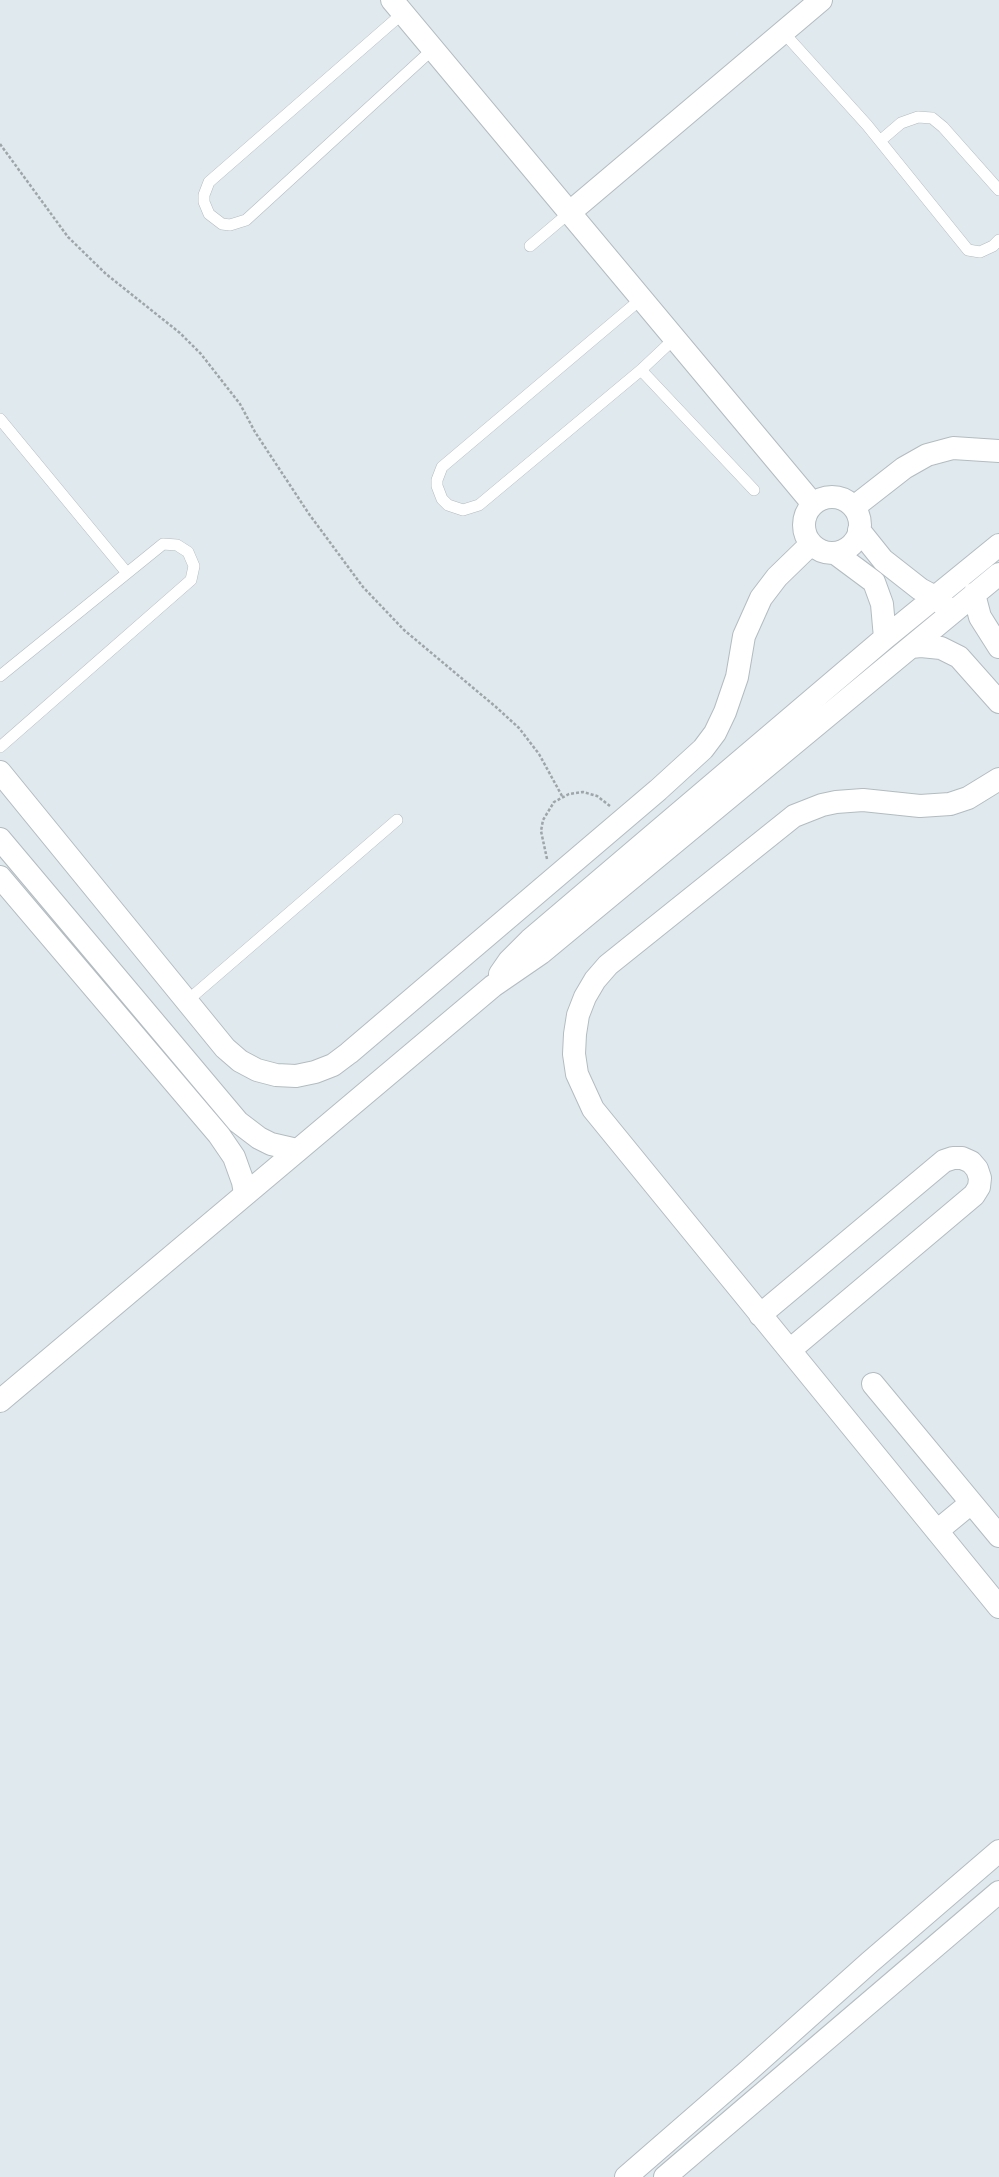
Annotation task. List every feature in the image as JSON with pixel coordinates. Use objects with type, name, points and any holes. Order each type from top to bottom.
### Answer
[{"type":"street","points":[[569,213],[821,0]]},
{"type":"street","points":[[398,7],[813,504]]},
{"type":"street","points":[[854,507],[904,468],[927,455],[953,448],[999,451]]},
{"type":"street","points":[[835,553],[844,550],[851,545],[859,530],[860,521],[854,507],[846,500],[837,497],[828,497],[813,504],[807,511],[804,524],[807,537],[818,550],[835,553],[874,582],[882,604],[885,638]]},
{"type":"street","points":[[859,530],[883,560],[936,598],[952,613]]},
{"type":"street","points":[[0,772],[225,1048],[240,1061],[257,1070],[276,1075],[296,1076],[315,1072],[333,1064],[349,1053],[689,762],[716,733],[732,694],[744,636],[761,598],[777,577],[812,544]]},
{"type":"street","points":[[492,986],[509,961],[530,940],[885,638],[936,598],[999,545]]},
{"type":"street","points":[[0,1401],[492,986],[541,953],[999,574]]},
{"type":"street","points":[[974,594],[980,617],[999,647]]},
{"type":"street","points":[[911,647],[921,646],[941,648],[959,657],[999,702]]},
{"type":"street","points":[[999,778],[968,798],[950,804],[920,806],[863,800],[822,805],[805,811],[774,831],[608,965],[585,997],[578,1015],[574,1054],[577,1074],[593,1110],[999,1607]]},
{"type":"street","points":[[0,839],[238,1122],[259,1138],[271,1144],[297,1150]]},
{"type":"street","points":[[0,877],[219,1135],[234,1157],[243,1182],[245,1194]]},
{"type":"street","points":[[760,1316],[944,1161],[953,1158],[962,1158],[974,1165],[980,1178],[979,1187],[974,1195],[790,1350]]},
{"type":"street","points":[[873,1384],[999,1536]]},
{"type":"street","points":[[937,1531],[971,1502]]},
{"type":"street","points":[[626,2177],[748,2072],[870,1962],[999,1851]]},
{"type":"street","points":[[665,2177],[999,1892]]},
{"type":"lane","points":[[398,7],[209,182],[206,188],[204,202],[209,214],[222,224],[230,225],[246,220],[433,49]]},
{"type":"lane","points":[[783,32],[880,141],[968,250],[980,252],[993,246],[999,240]]},
{"type":"lane","points":[[880,141],[901,123],[918,117],[932,118],[943,127],[999,190]]},
{"type":"lane","points":[[530,246],[569,213]]},
{"type":"lane","points":[[641,299],[442,467],[437,480],[437,486],[442,499],[448,505],[463,510],[479,505],[641,370],[674,339]]},
{"type":"lane","points":[[641,370],[754,490]]},
{"type":"lane","points":[[0,419],[126,573]]},
{"type":"lane","points":[[0,676],[163,544],[177,545],[188,552],[194,566],[192,580],[0,747]]},
{"type":"lane","points":[[187,1002],[397,820]]},
{"type":"path","points":[[0,144],[68,237],[106,274],[180,333],[201,354],[240,404],[308,514],[345,564],[383,609],[404,630],[520,728],[539,754],[562,796]]},
{"type":"path","points":[[551,881],[543,841],[543,820],[547,810],[562,796],[576,792],[597,796],[626,817]]}]
